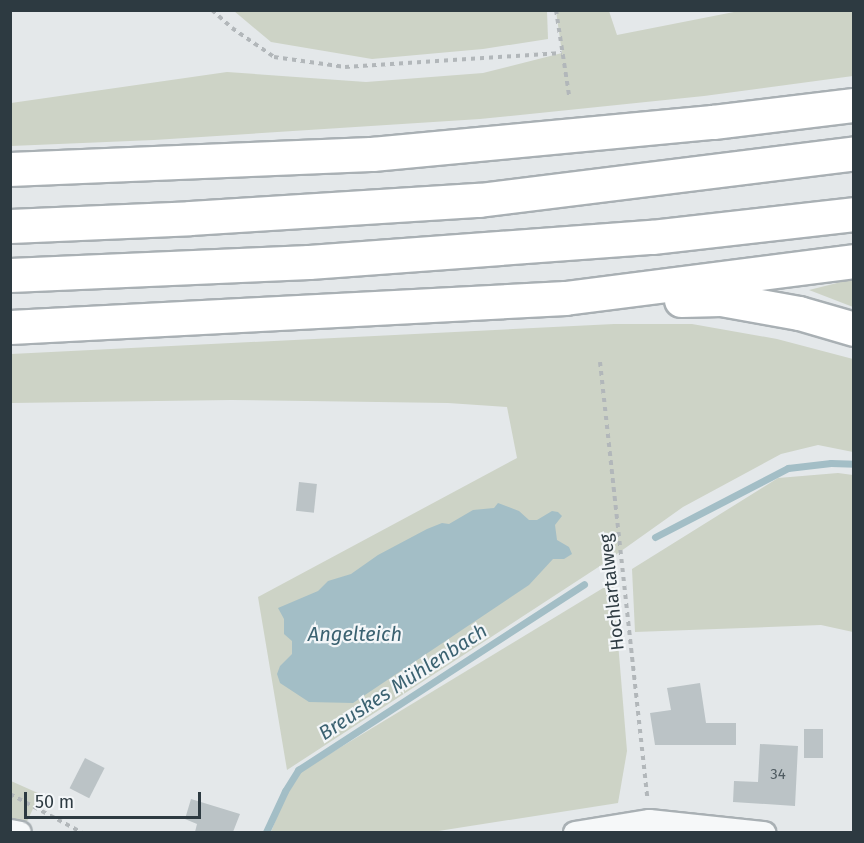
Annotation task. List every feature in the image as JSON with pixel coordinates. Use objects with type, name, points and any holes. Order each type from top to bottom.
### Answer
[{"type":"highway","points":[[10,169],[372,154],[713,122],[854,105]]},
{"type":"highway","points":[[10,226],[190,218],[479,200],[854,153]]},
{"type":"highway","points":[[10,275],[344,259],[652,237],[854,214]]},
{"type":"highway","points":[[10,327],[565,298],[854,261]]},
{"type":"highway","points":[[565,298],[611,301],[721,299],[799,313],[854,329]]},
{"type":"street","points":[[574,832],[649,820],[764,832]]},
{"type":"street","points":[[10,830],[20,832]]},
{"type":"path","points":[[212,10],[232,28],[274,57],[345,67],[562,53]]},
{"type":"path","points":[[556,10],[569,95]]},
{"type":"path","name":"Hochlartalweg","points":[[600,362],[649,820]]},
{"type":"path","points":[[10,794],[81,832]]},
{"type":"shaded area","points":[[234,11],[547,11],[548,39],[483,49],[372,59],[271,42]]},
{"type":"shaded area","points":[[556,11],[609,11],[617,35],[739,11],[853,11],[853,76],[704,96],[480,119],[154,140],[11,146],[11,103],[227,72],[366,82],[483,73],[562,53]]},
{"type":"shaded area","points":[[853,279],[853,307],[809,290]]},
{"type":"shaded area","points":[[614,324],[692,324],[777,339],[853,359],[853,452],[818,445],[781,454],[683,507],[600,566],[287,770],[258,597],[517,458],[507,407],[448,403],[231,400],[11,403],[11,354]]},
{"type":"shaded area","points":[[838,473],[853,475],[853,632],[821,625],[635,632],[632,569],[778,478]]},
{"type":"shaded area","points":[[613,582],[627,751],[618,803],[432,832],[271,832],[287,791],[303,770]]},
{"type":"shaded area","points":[[11,781],[40,794],[22,832],[11,832]]},
{"type":"water","name":"Angelteich","points":[[498,503],[519,511],[529,520],[537,520],[552,511],[558,512],[562,516],[555,525],[557,540],[569,547],[572,554],[564,559],[553,559],[529,585],[353,703],[309,702],[280,683],[277,674],[280,666],[292,654],[292,641],[284,634],[284,619],[278,608],[318,591],[328,581],[351,574],[378,555],[427,529],[442,523],[449,524],[473,510],[494,508]]},
{"type":"building","points":[[299,482],[317,484],[314,513],[296,511]]},
{"type":"building","points":[[700,683],[706,723],[736,723],[736,745],[655,745],[650,713],[671,710],[667,688]]},
{"type":"building","points":[[804,729],[823,729],[823,758],[804,758]]},
{"type":"building","points":[[760,744],[798,746],[795,806],[733,802],[734,781],[758,782]]},
{"type":"building","points":[[85,758],[105,768],[89,798],[70,788]]},
{"type":"building","points":[[191,799],[240,814],[233,832],[195,832],[197,824],[185,819]]},
{"type":"waterway","name":"Breuskes Mühlenbach","points":[[655,537],[788,468],[831,463],[854,464]]},
{"type":"waterway","name":"Breuskes Mühlenbach","points":[[266,832],[285,791],[298,770],[584,584]]}]
